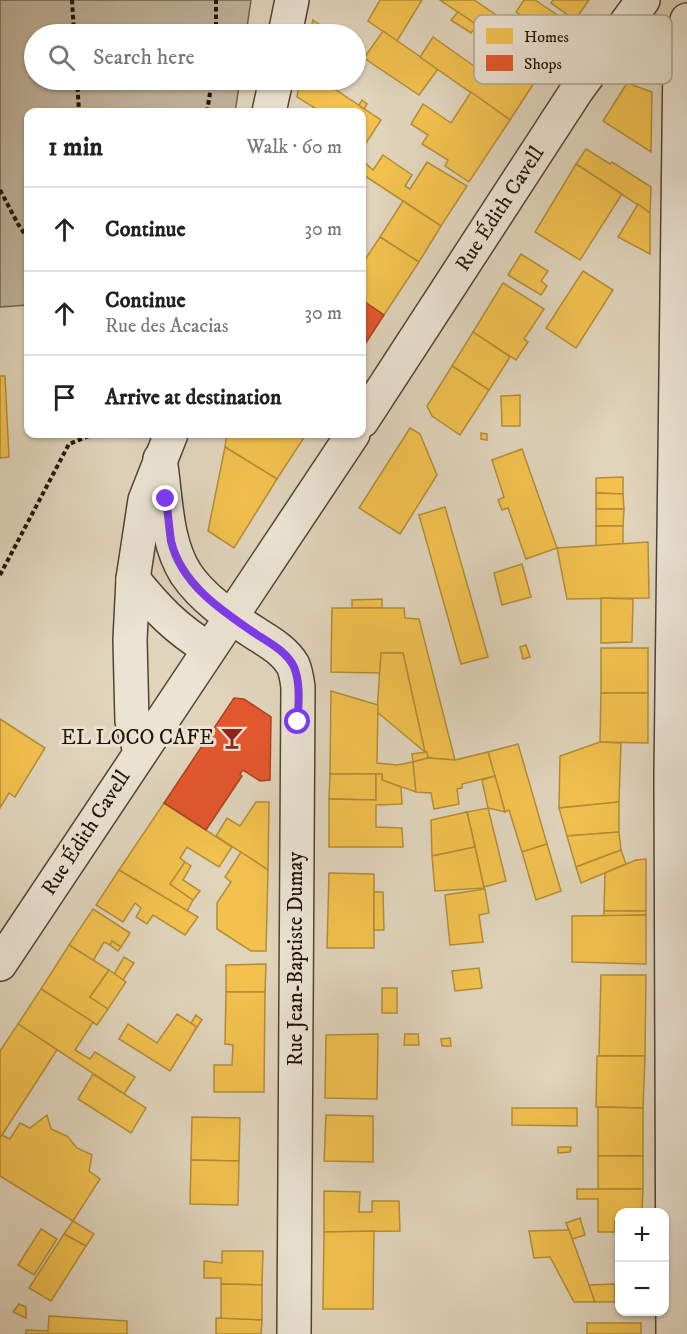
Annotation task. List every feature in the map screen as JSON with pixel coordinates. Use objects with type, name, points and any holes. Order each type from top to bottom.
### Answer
[{"type":"street","points":[[287,24],[292,0]]},
{"type":"street","name":"Rue Édith Cavell","points":[[632,15],[643,0]]},
{"type":"street","points":[[675,0],[687,3]]},
{"type":"street","points":[[673,1334],[680,1083],[671,774],[675,363],[680,57],[687,20]]},
{"type":"street","name":"Rue Édith Cavell","points":[[366,415],[581,84]]},
{"type":"street","points":[[270,108],[274,90]]},
{"type":"street","name":"Rue Édith Cavell","points":[[0,964],[350,438]]},
{"type":"street","points":[[140,752],[132,721],[130,640],[133,579],[145,500],[166,446]]},
{"type":"street","name":"Rue Jean-Baptiste Dumay","points":[[166,446],[172,543],[186,574],[207,598],[278,648],[287,657],[294,667],[298,687],[294,1334]]},
{"type":"street","points":[[133,579],[159,611],[186,635],[209,649]]},
{"type":"path","points":[[72,0],[73,24]]},
{"type":"path","points":[[216,0],[216,24]]},
{"type":"path","points":[[78,90],[79,108]]},
{"type":"path","points":[[208,108],[210,90]]},
{"type":"path","points":[[0,190],[24,233]]},
{"type":"path","points":[[0,575],[69,444],[84,438]]},
{"type":"shaded area","points":[[0,0],[251,0],[247,24],[24,24],[24,90],[238,90],[236,108],[24,108],[24,305],[0,307]]},
{"type":"building: Homes","points":[[380,0],[422,0],[397,41],[368,21]]},
{"type":"building: Homes","points":[[440,0],[474,0],[496,15],[474,15],[474,23]]},
{"type":"building: Homes","points":[[524,0],[535,0],[557,15],[520,15],[516,12]]},
{"type":"building: Homes","points":[[553,0],[589,0],[578,15],[568,15],[551,3]]},
{"type":"building: Homes","points":[[458,12],[474,23],[474,29],[471,33],[451,20]]},
{"type":"building: Homes","points":[[383,31],[438,69],[419,95],[366,59],[366,55]]},
{"type":"building: Homes","points":[[433,37],[474,66],[474,84],[533,84],[510,120],[420,57]]},
{"type":"building: Homes","points":[[626,84],[652,92],[651,152],[603,121]]},
{"type":"building: Homes","points":[[298,90],[336,90],[363,108],[315,108],[297,97]]},
{"type":"building: Homes","points":[[471,92],[510,120],[469,182],[445,166],[448,160],[422,144],[428,135],[411,124],[423,104],[451,123]]},
{"type":"building: Homes","points":[[362,100],[367,104],[365,108],[359,105]]},
{"type":"building: Homes","points":[[366,110],[381,120],[366,143]]},
{"type":"building: Homes","points":[[586,149],[610,164],[612,162],[651,187],[650,213],[576,164]]},
{"type":"building: Homes","points":[[383,155],[412,175],[405,186],[410,189],[427,162],[467,186],[441,226],[366,177],[366,164],[373,170]]},
{"type":"building: Homes","points":[[576,164],[622,194],[580,260],[535,232]]},
{"type":"building: Homes","points":[[403,201],[441,226],[419,262],[380,237]]},
{"type":"building: Homes","points":[[638,204],[650,213],[650,254],[618,237]]},
{"type":"building: Homes","points":[[380,237],[419,262],[384,315],[366,303],[366,258]]},
{"type":"building: Homes","points":[[521,254],[548,271],[541,281],[547,286],[541,295],[508,275]]},
{"type":"building: Homes","points":[[583,271],[613,290],[576,348],[546,328]]},
{"type":"building: Homes","points":[[503,283],[544,309],[524,339],[528,342],[516,360],[473,332]]},
{"type":"building: Homes","points":[[473,332],[510,357],[489,390],[452,366]]},
{"type":"building: Homes","points":[[452,366],[489,390],[460,435],[432,416],[427,406]]},
{"type":"building: Homes","points":[[0,376],[5,376],[9,457],[0,458]]},
{"type":"building: Homes","points":[[520,395],[520,426],[502,426],[501,396]]},
{"type":"building: Homes","points":[[410,428],[420,434],[437,475],[400,534],[359,508]]},
{"type":"building: Homes","points":[[481,433],[487,434],[487,440],[481,439]]},
{"type":"building: Homes","points":[[226,438],[304,438],[277,479],[225,447]]},
{"type":"building: Homes","points":[[225,447],[277,479],[234,548],[208,531]]},
{"type":"building: Homes","points":[[522,449],[557,548],[526,559],[508,508],[502,510],[498,500],[504,497],[492,460]]},
{"type":"building: Homes","points":[[623,477],[623,494],[596,493],[596,478]]},
{"type":"building: Homes","points":[[596,493],[623,494],[624,509],[596,509]]},
{"type":"building: Homes","points":[[445,507],[488,657],[461,664],[419,515]]},
{"type":"building: Homes","points":[[596,509],[624,509],[623,526],[596,526]]},
{"type":"building: Homes","points":[[596,526],[623,526],[623,544],[596,546]]},
{"type":"building: Homes","points":[[648,542],[649,598],[567,599],[557,548]]},
{"type":"building: Homes","points":[[522,564],[531,597],[502,605],[494,573]]},
{"type":"building: Homes","points":[[601,598],[633,599],[632,642],[601,643]]},
{"type":"building: Homes","points":[[382,599],[382,608],[352,608],[352,600]]},
{"type":"building: Homes","points":[[332,608],[404,608],[405,618],[419,619],[455,760],[428,758],[425,752],[403,653],[381,653],[380,673],[331,672]]},
{"type":"building: Homes","points":[[526,645],[530,657],[523,659],[520,647]]},
{"type":"building: Homes","points":[[601,648],[648,648],[648,693],[601,693]]},
{"type":"building: Homes","points":[[381,653],[403,653],[425,752],[377,712]]},
{"type":"building: Homes","points":[[331,691],[378,705],[377,763],[397,765],[413,762],[416,792],[382,780],[382,774],[330,774]]},
{"type":"building: Homes","points":[[601,693],[648,693],[648,743],[600,742]]},
{"type":"building: Homes","points":[[0,719],[45,748],[15,797],[9,793],[0,808]]},
{"type":"building: Homes","points":[[600,742],[621,743],[619,802],[559,808],[560,756]]},
{"type":"building: Homes","points":[[518,744],[547,844],[522,852],[509,810],[505,812],[488,752]]},
{"type":"building: Homes","points":[[427,752],[428,758],[413,762],[412,754]]},
{"type":"building: Homes","points":[[488,752],[495,776],[462,784],[462,788],[457,789],[459,804],[434,809],[431,793],[416,792],[413,762],[428,758],[455,760]]},
{"type":"building: Homes","points":[[330,774],[376,774],[376,800],[329,799]]},
{"type":"building: Homes","points":[[376,774],[382,774],[382,780],[401,787],[402,804],[376,805],[376,827],[402,828],[403,847],[329,847],[329,799],[376,800]]},
{"type":"building: Homes","points":[[495,776],[505,812],[488,808],[482,780]]},
{"type":"building: Homes","points":[[256,802],[269,802],[268,870],[216,836],[227,818],[240,826]]},
{"type":"building: Homes","points":[[619,802],[619,832],[567,836],[559,808]]},
{"type":"building: Homes","points":[[164,803],[232,847],[219,867],[187,847],[180,858],[185,862],[170,884],[193,900],[187,911],[119,870]]},
{"type":"building: Homes","points":[[488,808],[506,881],[484,887],[467,812]]},
{"type":"building: Homes","points":[[467,812],[475,847],[432,856],[431,820]]},
{"type":"building: Homes","points":[[619,832],[621,850],[576,867],[567,836]]},
{"type":"building: Homes","points":[[547,844],[561,891],[536,900],[522,852]]},
{"type":"building: Homes","points":[[475,847],[484,888],[435,891],[432,856]]},
{"type":"building: Homes","points":[[621,850],[626,864],[581,883],[576,867]]},
{"type":"building: Homes","points":[[241,852],[268,870],[266,951],[251,951],[217,929],[217,903],[231,882],[225,877]]},
{"type":"building: Homes","points":[[646,859],[646,911],[604,911],[605,873],[636,860]]},
{"type":"building: Homes","points":[[185,862],[191,866],[183,880],[200,891],[193,900],[170,884]]},
{"type":"building: Homes","points":[[119,870],[198,917],[185,935],[153,915],[147,924],[136,917],[141,908],[135,903],[123,922],[96,905]]},
{"type":"building: Homes","points":[[329,873],[374,874],[374,948],[327,948]]},
{"type":"building: Homes","points":[[485,889],[489,913],[479,915],[483,942],[450,945],[445,895]]},
{"type":"building: Homes","points":[[374,892],[383,892],[384,930],[374,930]]},
{"type":"building: Homes","points":[[93,909],[130,933],[121,947],[112,941],[110,945],[104,942],[93,961],[69,945]]},
{"type":"building: Homes","points":[[604,911],[646,911],[646,915],[604,916]]},
{"type":"building: Homes","points":[[646,915],[646,964],[572,962],[572,916]]},
{"type":"building: Homes","points":[[112,941],[121,947],[118,951],[110,945]]},
{"type":"building: Homes","points":[[69,945],[109,970],[90,997],[108,1009],[97,1025],[41,989]]},
{"type":"building: Homes","points":[[124,957],[134,963],[123,980],[114,974]]},
{"type":"building: Homes","points":[[266,964],[265,992],[226,992],[226,965]]},
{"type":"building: Homes","points":[[479,968],[482,988],[455,991],[452,971]]},
{"type":"building: Homes","points":[[109,970],[126,982],[108,1009],[90,997]]},
{"type":"building: Homes","points":[[601,975],[646,975],[645,1056],[599,1056]]},
{"type":"building: Homes","points":[[382,988],[397,988],[397,1013],[382,1013]]},
{"type":"building: Homes","points":[[41,989],[93,1022],[75,1050],[90,1059],[95,1052],[135,1077],[124,1094],[18,1024]]},
{"type":"building: Homes","points":[[226,992],[265,992],[264,1092],[214,1092],[214,1065],[232,1065],[233,1045],[225,1044]]},
{"type":"building: Homes","points":[[177,1014],[197,1027],[170,1071],[119,1039],[128,1024],[157,1043]]},
{"type":"building: Homes","points":[[196,1015],[202,1020],[197,1027],[191,1023]]},
{"type":"building: Homes","points":[[18,1024],[57,1050],[0,1138],[0,1051]]},
{"type":"building: Homes","points":[[378,1034],[377,1099],[325,1098],[326,1035]]},
{"type":"building: Homes","points":[[405,1034],[418,1034],[419,1045],[404,1045]]},
{"type":"building: Homes","points":[[450,1038],[451,1046],[442,1046],[441,1039]]},
{"type":"building: Homes","points":[[597,1056],[645,1056],[643,1108],[596,1107]]},
{"type":"building: Homes","points":[[93,1074],[146,1108],[131,1133],[78,1099]]},
{"type":"building: Homes","points":[[598,1107],[643,1108],[643,1156],[598,1156]]},
{"type":"building: Homes","points":[[512,1108],[577,1108],[577,1126],[512,1125]]},
{"type":"building: Homes","points":[[47,1115],[51,1129],[67,1136],[77,1148],[92,1155],[89,1171],[100,1179],[73,1221],[0,1176],[0,1138],[2,1135],[10,1139],[20,1123],[30,1128]]},
{"type":"building: Homes","points":[[326,1115],[373,1116],[373,1162],[324,1161]]},
{"type":"building: Homes","points":[[192,1117],[240,1118],[239,1161],[191,1160]]},
{"type":"building: Homes","points":[[558,1147],[571,1147],[570,1152],[558,1153]]},
{"type":"building: Homes","points":[[598,1156],[643,1156],[643,1189],[598,1189]]},
{"type":"building: Homes","points":[[191,1160],[239,1161],[238,1205],[190,1204]]},
{"type":"building: Homes","points":[[577,1189],[643,1189],[642,1208],[615,1208],[615,1232],[598,1232],[598,1199],[577,1199]]},
{"type":"building: Homes","points":[[324,1191],[360,1192],[359,1212],[372,1212],[372,1201],[399,1201],[400,1231],[324,1232]]},
{"type":"building: Homes","points":[[580,1218],[585,1235],[572,1239],[566,1223]]},
{"type":"building: Homes","points":[[73,1221],[94,1234],[86,1246],[64,1234]]},
{"type":"building: Homes","points":[[41,1229],[57,1239],[34,1275],[18,1265]]},
{"type":"building: Homes","points":[[569,1230],[595,1302],[574,1302],[550,1257],[534,1258],[529,1231]]},
{"type":"building: Homes","points":[[374,1231],[373,1309],[323,1309],[324,1232]]},
{"type":"building: Homes","points":[[64,1234],[86,1246],[51,1301],[29,1288]]},
{"type":"building: Homes","points":[[222,1251],[263,1251],[262,1285],[221,1284],[221,1278],[204,1278],[204,1261],[222,1263]]},
{"type":"building: Homes","points":[[221,1284],[262,1285],[262,1320],[221,1319]]},
{"type":"building: Homes","points":[[615,1284],[615,1302],[595,1302],[589,1285]]},
{"type":"building: Homes","points":[[19,1304],[26,1307],[26,1318],[13,1312]]},
{"type":"building: Homes","points":[[49,1316],[127,1321],[127,1334],[26,1334],[26,1330],[48,1331]]},
{"type":"building: Homes","points":[[216,1318],[262,1320],[261,1334],[216,1334]]},
{"type":"building: Homes","points":[[587,1323],[641,1323],[641,1334],[587,1334]]},
{"type":"building: Shops","points":[[366,303],[384,315],[366,343]]},
{"type":"building: Shops","points":[[234,698],[244,699],[271,717],[270,780],[260,781],[243,770],[240,774],[242,776],[206,830],[164,803]]},
{"type":"place","name":"EL LOCO CAFE","points":[[232,738]]},
{"type":"route","points":[[166,499],[172,543],[186,574],[207,598],[278,648],[294,667],[298,687],[298,722]]}]
